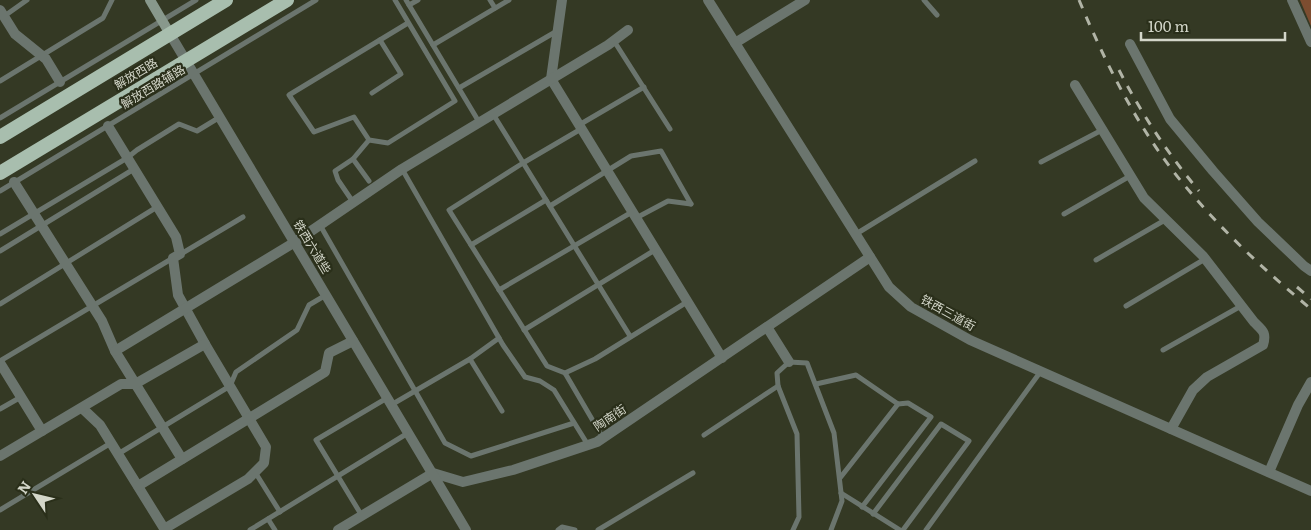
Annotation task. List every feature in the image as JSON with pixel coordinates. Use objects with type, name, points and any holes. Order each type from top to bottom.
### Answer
[{"type":"highway","name":"解放西路","points":[[0,137],[226,0]]},
{"type":"highway","name":"解放西路","points":[[0,173],[287,0]]},
{"type":"main road","points":[[150,0],[170,34]]},
{"type":"street","points":[[562,0],[551,79],[722,358]]},
{"type":"street","name":"铁西三道街","points":[[708,0],[889,287],[911,307],[970,340],[1311,491]]},
{"type":"street","points":[[735,43],[805,0]]},
{"type":"street","points":[[1292,0],[1311,42]]},
{"type":"street","points":[[1,15],[15,34],[46,59],[60,82]]},
{"type":"street","points":[[115,351],[294,242],[402,169],[628,30]]},
{"type":"street","name":"铁西六道些","points":[[170,34],[466,530]]},
{"type":"street","points":[[1130,44],[1170,119],[1258,222],[1311,271]]},
{"type":"street","points":[[1075,85],[1144,198],[1205,259],[1264,332],[1263,344],[1207,377],[1193,390],[1172,429]]},
{"type":"street","points":[[82,408],[100,425],[165,529],[248,479],[264,463],[266,447],[178,295],[176,237],[108,126]]},
{"type":"street","points":[[14,182],[102,321],[115,351],[182,459]]},
{"type":"street","name":"陶南街","points":[[433,473],[463,482],[513,470],[597,442],[870,257]]},
{"type":"street","points":[[767,327],[789,362]]},
{"type":"street","points":[[138,486],[325,372],[329,353],[353,341]]},
{"type":"street","points":[[0,456],[121,384],[135,384],[205,344]]},
{"type":"street","points":[[0,362],[42,431]]},
{"type":"street","points":[[1269,472],[1298,405],[1311,382]]},
{"type":"street","points":[[338,530],[433,473]]},
{"type":"lane","points":[[1,15],[27,0]]},
{"type":"lane","points":[[0,81],[103,18],[112,0]]},
{"type":"lane","points":[[0,118],[196,0]]},
{"type":"lane","name":"解放西路辅路","points":[[0,191],[316,0]]},
{"type":"lane","points":[[395,0],[455,101],[388,143],[369,140],[354,117],[314,132],[289,95],[408,23]]},
{"type":"lane","points":[[418,0],[408,2],[479,122]]},
{"type":"lane","points":[[490,0],[495,8]]},
{"type":"lane","points":[[433,44],[509,0]]},
{"type":"lane","points":[[924,0],[937,15]]},
{"type":"lane","points":[[459,88],[558,31]]},
{"type":"lane","points":[[372,93],[401,74],[380,40]]},
{"type":"lane","points":[[614,40],[670,129]]},
{"type":"lane","points":[[603,438],[564,373],[547,366],[449,210],[644,87]]},
{"type":"lane","points":[[493,114],[630,336]]},
{"type":"lane","points":[[0,234],[127,158],[179,124],[197,131],[220,118]]},
{"type":"lane","points":[[1041,162],[1102,129]]},
{"type":"lane","points":[[354,202],[338,180],[335,172],[353,159],[369,140]]},
{"type":"lane","points":[[499,290],[575,246],[634,215],[668,202],[691,204],[661,151],[631,156],[550,206]]},
{"type":"lane","points":[[353,159],[369,181]]},
{"type":"lane","points":[[856,234],[975,161]]},
{"type":"lane","points":[[0,251],[134,169]]},
{"type":"lane","points":[[402,169],[499,338],[525,377],[540,381],[554,390],[588,445]]},
{"type":"lane","points":[[1064,214],[1130,176]]},
{"type":"lane","points":[[471,245],[546,200]]},
{"type":"lane","points":[[0,304],[157,207]]},
{"type":"lane","points":[[0,362],[243,216]]},
{"type":"lane","points":[[1096,260],[1166,219]]},
{"type":"lane","points":[[320,225],[445,443],[471,456],[574,423]]},
{"type":"lane","points":[[524,330],[655,250]]},
{"type":"lane","points":[[1126,306],[1205,259]]},
{"type":"lane","points":[[118,454],[230,386],[236,372],[297,330],[309,305],[326,295]]},
{"type":"lane","points":[[564,373],[595,360],[630,336],[687,302]]},
{"type":"lane","points":[[1163,350],[1241,305]]},
{"type":"lane","points":[[362,516],[316,440],[389,402],[416,392],[470,360],[499,338]]},
{"type":"lane","points":[[470,360],[502,411]]},
{"type":"lane","points":[[793,530],[799,517],[797,434],[778,386],[777,373],[789,362],[807,363],[834,433],[842,501],[830,530]]},
{"type":"lane","points":[[926,530],[1041,371]]},
{"type":"lane","points":[[816,384],[856,374],[898,404],[908,403],[969,441],[901,530],[841,493]]},
{"type":"lane","points":[[704,435],[778,386]]},
{"type":"lane","points":[[0,409],[21,397]]},
{"type":"lane","points":[[840,478],[898,404]]},
{"type":"lane","points":[[862,507],[931,417]]},
{"type":"lane","points":[[873,514],[941,424]]},
{"type":"lane","points":[[250,530],[408,434]]},
{"type":"lane","points":[[0,510],[111,443]]},
{"type":"lane","points":[[255,472],[280,512]]},
{"type":"lane","points":[[598,530],[692,473]]},
{"type":"lane","points":[[268,519],[275,530]]},
{"type":"lane","points":[[558,530],[562,527],[575,530]]},
{"type":"shaded area","points":[[1300,0],[1311,0],[1311,26]]},
{"type":"railway","points":[[1079,0],[1100,48],[1124,94],[1150,139],[1165,160],[1196,199],[1227,232],[1259,264],[1311,309]]},
{"type":"railway","points":[[1119,70],[1136,102],[1156,133],[1199,191]]},
{"type":"railway","points":[[1297,287],[1311,299]]}]
